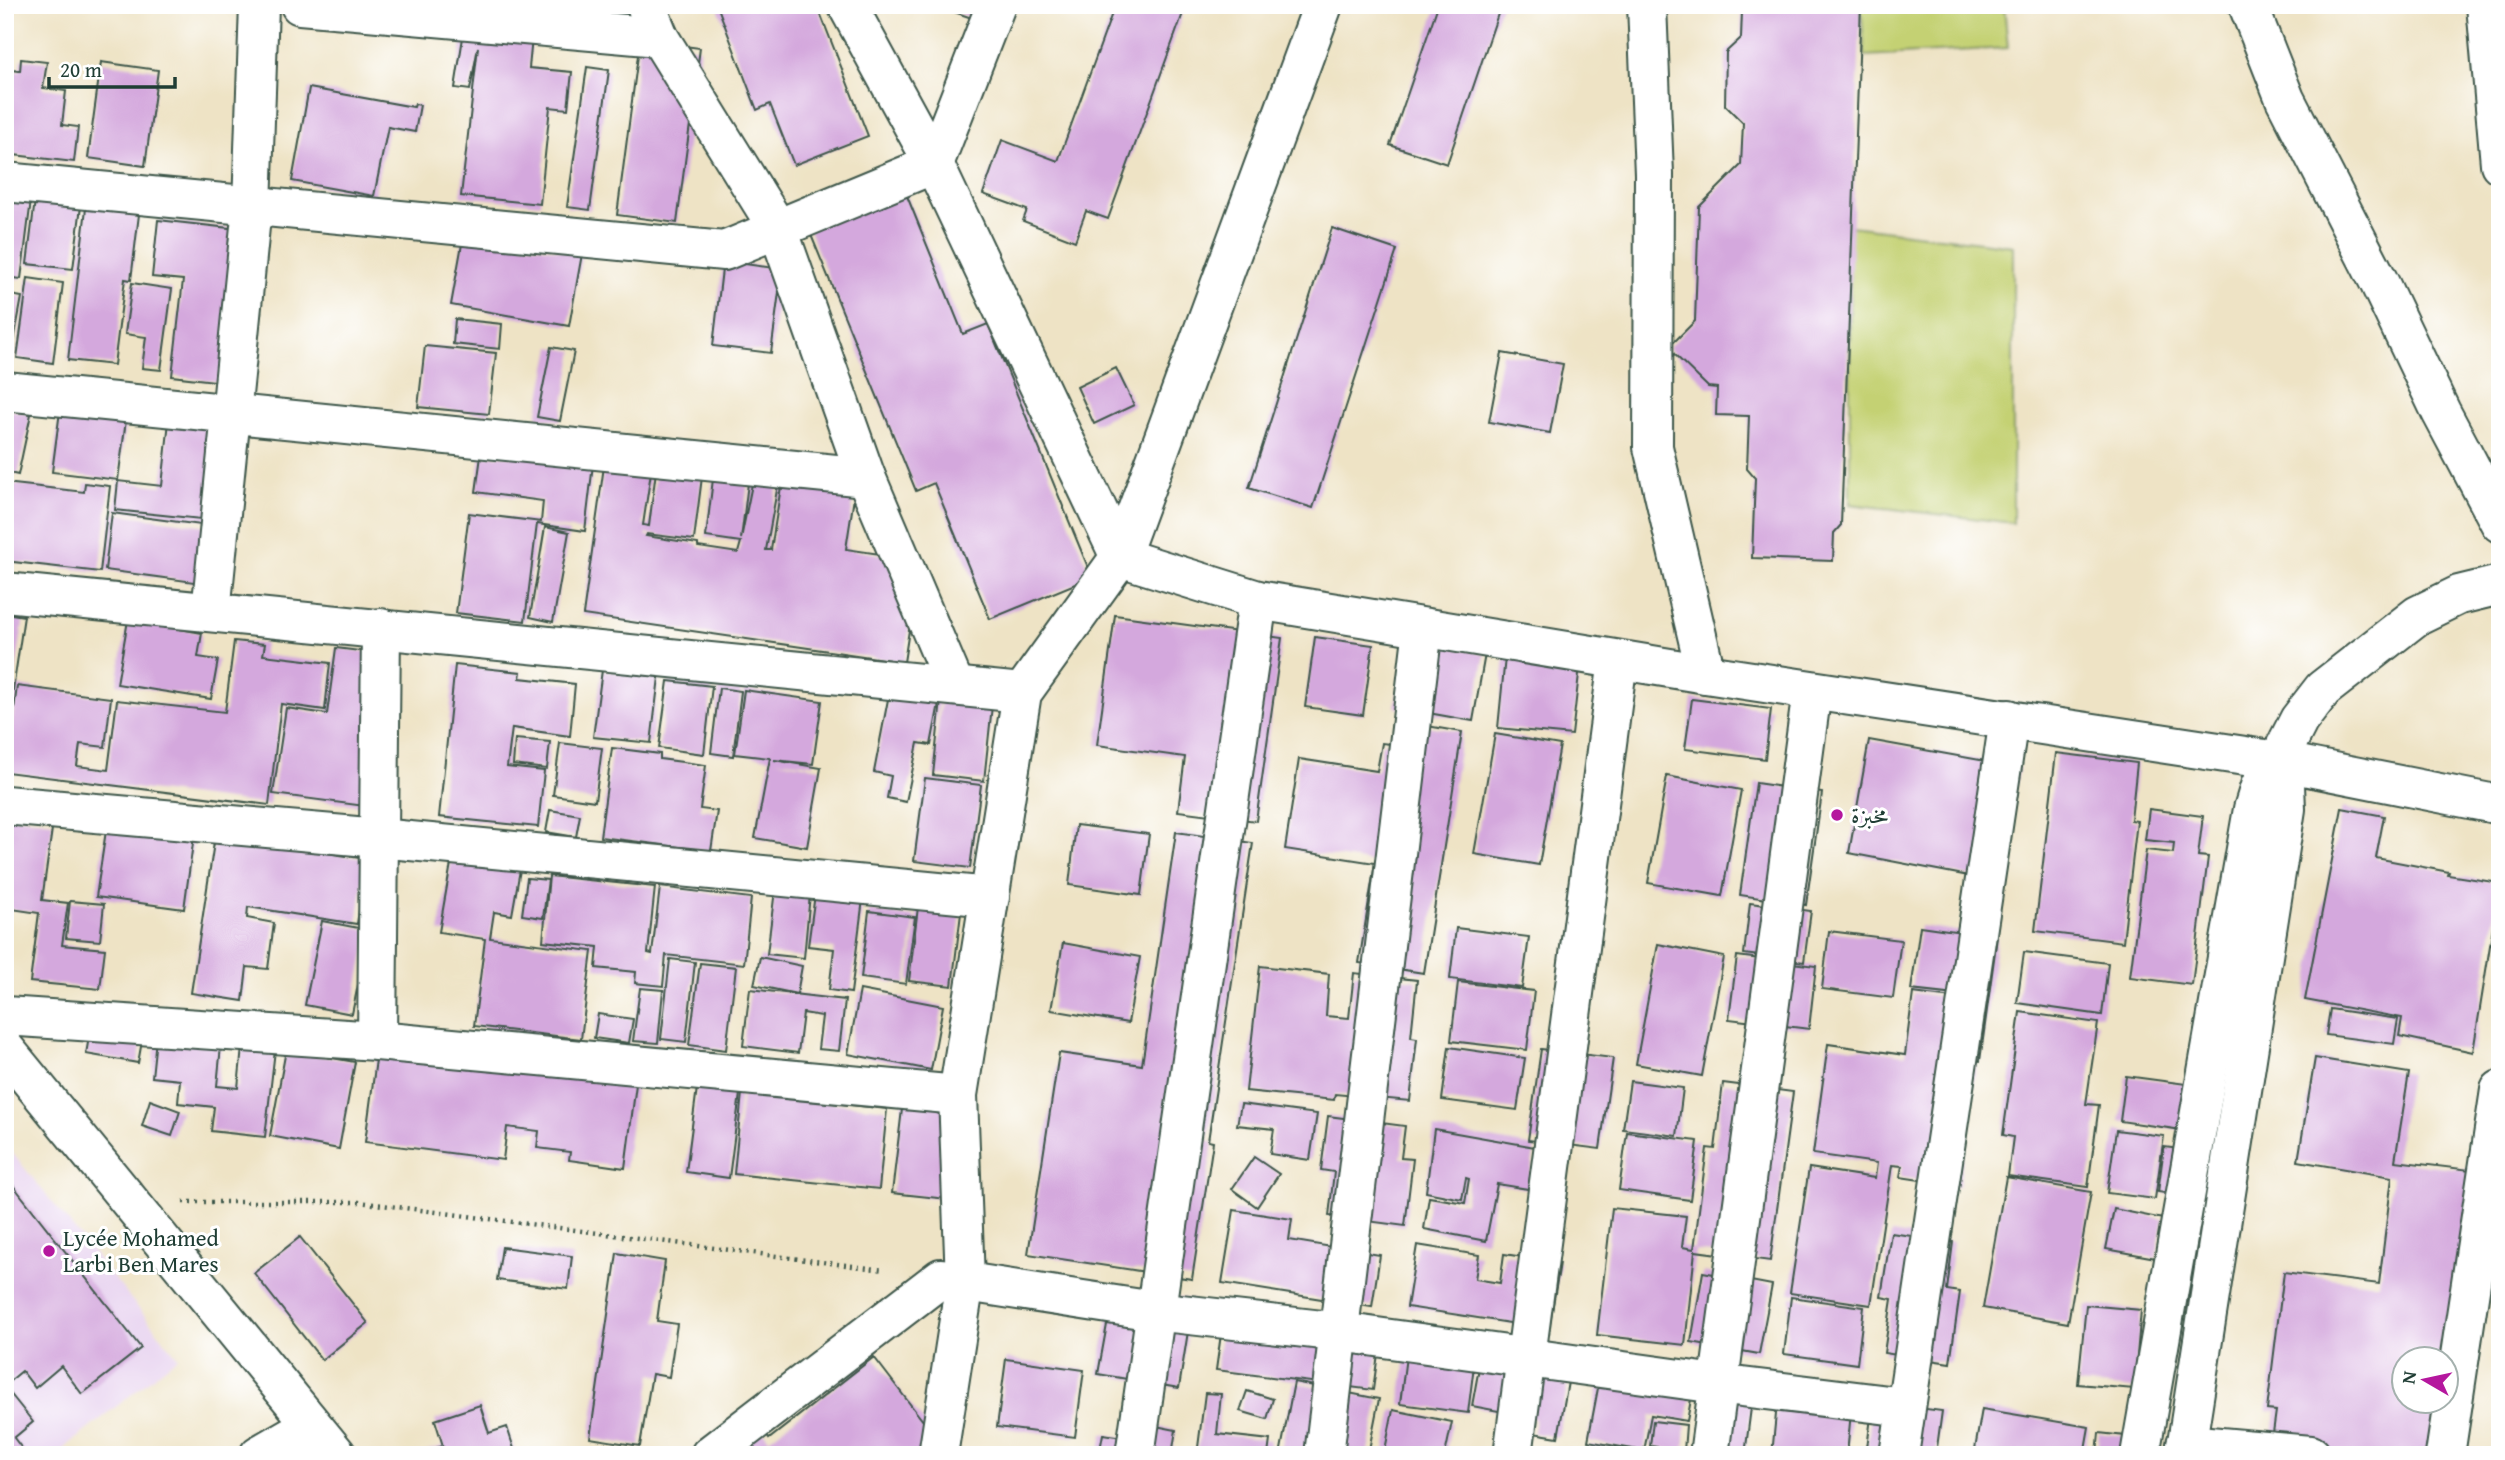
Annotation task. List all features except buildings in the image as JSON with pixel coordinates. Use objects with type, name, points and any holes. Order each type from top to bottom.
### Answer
[{"type":"street","points":[[211,612],[252,207],[259,5]]},
{"type":"street","points":[[300,5],[652,21],[778,229],[866,477],[955,686]]},
{"type":"street","points":[[847,5],[934,164],[1120,557],[1258,600],[1812,691],[2278,761],[2500,805]]},
{"type":"street","points":[[5,182],[724,251],[934,164],[996,5]]},
{"type":"street","points":[[938,1455],[953,1279],[958,1096],[1022,693],[1120,557],[1323,5]]},
{"type":"street","points":[[1647,5],[1654,174],[1653,447],[1706,674]]},
{"type":"street","points":[[2248,5],[2285,99],[2500,523]]},
{"type":"street","points":[[2486,5],[2500,164]]},
{"type":"street","points":[[5,390],[866,477]]},
{"type":"street","points":[[2140,1455],[2253,809],[2260,786],[2278,761],[2298,720],[2323,689],[2418,615],[2459,595],[2500,585]]},
{"type":"street","points":[[5,592],[1022,693]]},
{"type":"street","points":[[1135,1455],[1258,600]]},
{"type":"street","points":[[377,1041],[382,628]]},
{"type":"street","points":[[1324,1455],[1423,628]]},
{"type":"street","points":[[1513,1455],[1618,660]]},
{"type":"street","points":[[1709,1455],[1812,691]]},
{"type":"street","points":[[1899,1455],[2009,719]]},
{"type":"street","points":[[2278,761],[2286,785],[2287,809],[2185,1449],[2311,1455]]},
{"type":"street","points":[[2432,792],[2485,783],[2500,777]]},
{"type":"street","points":[[5,805],[990,897]]},
{"type":"street","points":[[5,1016],[377,1041],[958,1096]]},
{"type":"street","points":[[5,1049],[337,1455]]},
{"type":"street","points":[[2445,1455],[2500,1090]]},
{"type":"street","points":[[710,1455],[953,1279],[1154,1311],[1340,1332],[1905,1407]]},
{"type":"street","points":[[259,1455],[312,1425]]},
{"type":"path","points":[[130,1202],[359,1202],[953,1279]]},
{"type":"shaded area","name":"Lycée Mohamed Larbi Ben Mares","points":[[5,1144],[178,1357],[56,1455],[5,1455]]},
{"type":"green space","points":[[1861,5],[2004,5],[2008,48],[1865,56]]},
{"type":"green space","points":[[1850,226],[2013,246],[2013,523],[1850,504]]},
{"type":"place","name":"مخبزة","points":[[1837,815]]},
{"type":"place","name":"Lycée Mohamed Larbi Ben Mares","points":[[49,1251]]}]
